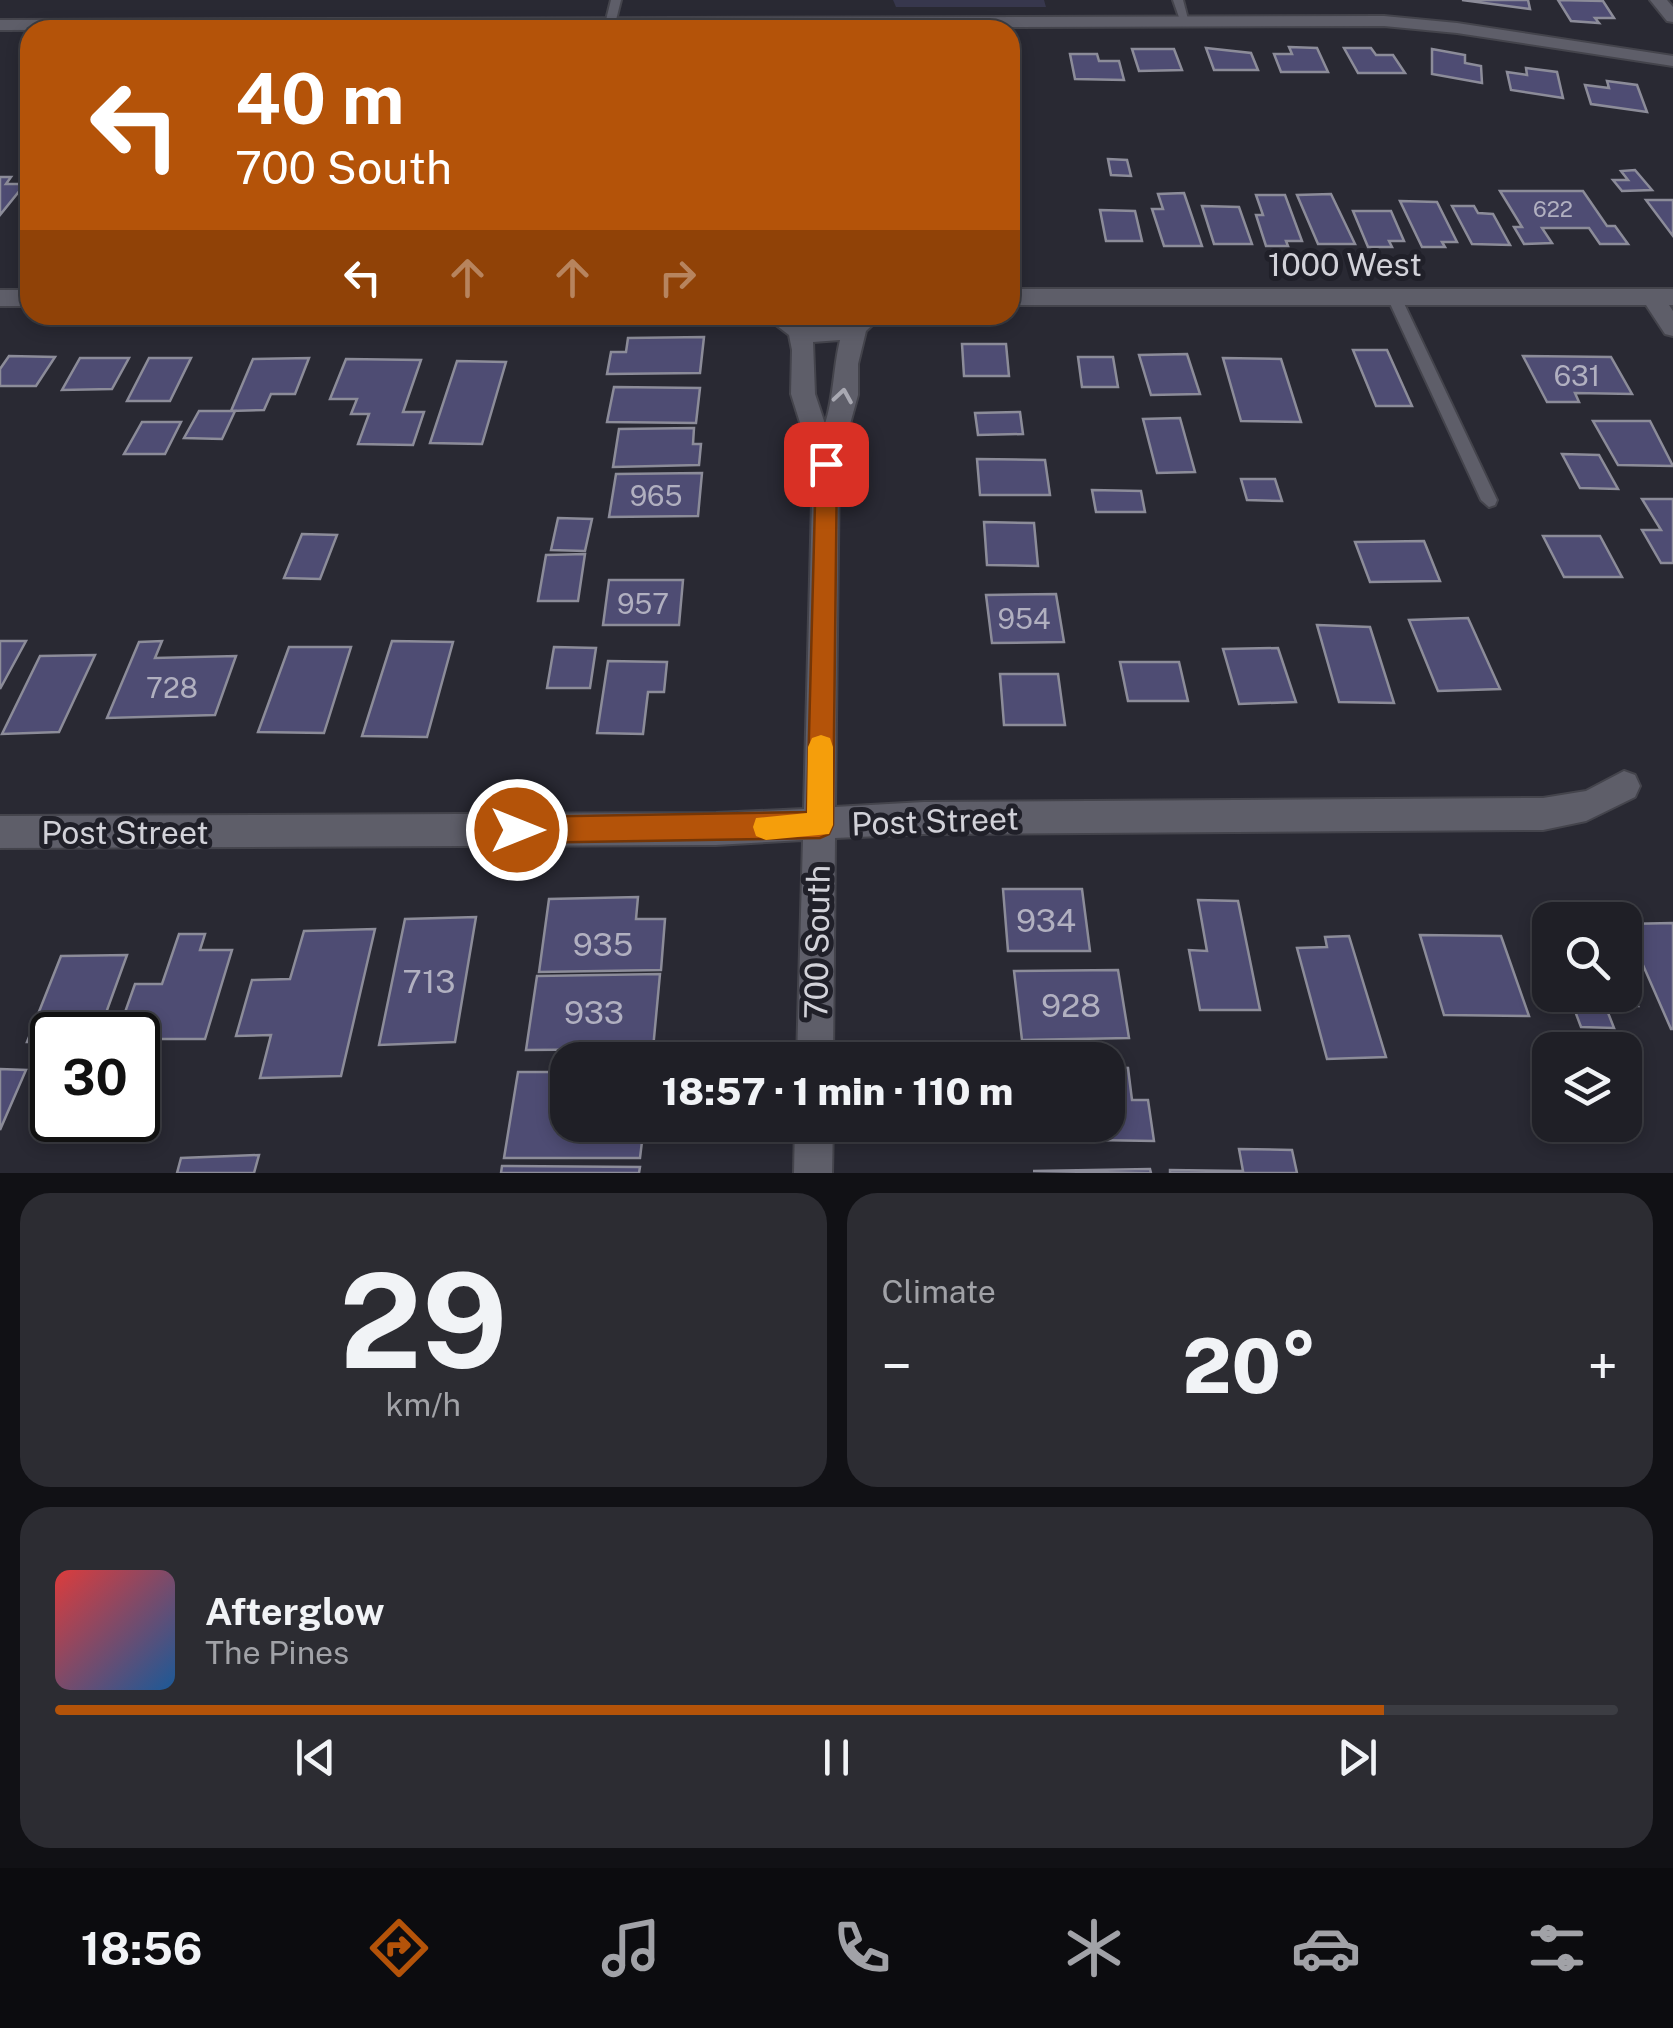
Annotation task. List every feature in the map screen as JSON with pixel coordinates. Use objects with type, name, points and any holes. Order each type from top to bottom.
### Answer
[{"type":"street","points":[[1658,0],[1673,17]]},
{"type":"street","points":[[1020,23],[1186,20],[1427,23],[1673,61]]},
{"type":"street","name":"1000 West","points":[[1020,296],[1663,297]]},
{"type":"street","points":[[1663,297],[1673,328]]},
{"type":"street","points":[[790,325],[799,331],[828,334],[853,325]]},
{"type":"street","name":"700 South","points":[[815,1042],[826,464],[846,395],[846,364],[862,325]]},
{"type":"street","name":"700 South","points":[[799,331],[804,350],[803,394],[826,464]]},
{"type":"street","name":"Post Street","points":[[0,832],[716,829],[924,818],[1543,814],[1604,802],[1624,786]]},
{"type":"street","points":[[813,1173],[814,1142]]},
{"type":"lane","points":[[1178,0],[1186,20]]},
{"type":"lane","points":[[1394,296],[1489,500]]},
{"type":"shaded area","points":[[893,0],[1044,0],[1046,7],[896,7]]},
{"type":"building","points":[[1462,0],[1528,0],[1530,9]]},
{"type":"building","points":[[1558,0],[1603,1],[1614,18],[1595,18],[1599,23],[1571,21]]},
{"type":"building","points":[[1289,47],[1317,48],[1328,72],[1281,72],[1274,54],[1292,54]]},
{"type":"building","points":[[1206,48],[1251,53],[1258,70],[1214,70]]},
{"type":"building","points":[[1344,48],[1371,48],[1376,55],[1393,55],[1405,73],[1358,73]]},
{"type":"building","points":[[1132,49],[1174,49],[1182,70],[1139,71]]},
{"type":"building","points":[[1432,49],[1465,55],[1465,63],[1481,66],[1482,83],[1432,74]]},
{"type":"building","points":[[1070,54],[1097,54],[1099,61],[1119,61],[1124,80],[1075,79]]},
{"type":"building","points":[[1526,68],[1557,72],[1563,98],[1511,90],[1507,72],[1527,75]]},
{"type":"building","points":[[1607,81],[1637,85],[1647,112],[1591,104],[1585,85],[1609,88]]},
{"type":"building","points":[[1108,159],[1127,160],[1131,176],[1111,175]]},
{"type":"building","points":[[1635,170],[1652,190],[1622,191],[1613,180],[1628,180],[1621,171]]},
{"type":"building","points":[[0,177],[11,177],[6,184],[20,184],[20,190],[0,215]]},
{"type":"building","points":[[1500,191],[1583,191],[1607,226],[1615,226],[1628,244],[1600,244],[1589,228],[1542,228],[1552,243],[1524,244],[1514,227],[1522,227]]},
{"type":"building","points":[[1184,193],[1202,246],[1164,246],[1152,209],[1163,209],[1158,194]]},
{"type":"building","points":[[1331,194],[1355,244],[1318,244],[1297,195]]},
{"type":"building","points":[[1256,195],[1285,195],[1302,241],[1286,241],[1288,246],[1266,246],[1256,215],[1263,215]]},
{"type":"building","points":[[1646,200],[1673,200],[1673,236]]},
{"type":"building","points":[[1400,201],[1437,202],[1457,242],[1442,242],[1445,247],[1422,247]]},
{"type":"building","points":[[1202,206],[1239,207],[1252,244],[1214,244]]},
{"type":"building","points":[[1452,206],[1474,206],[1478,213],[1493,214],[1510,245],[1472,244]]},
{"type":"building","points":[[1100,210],[1135,211],[1142,241],[1106,241]]},
{"type":"building","points":[[1353,211],[1391,211],[1404,241],[1389,241],[1392,247],[1368,247]]},
{"type":"building","points":[[704,337],[700,373],[607,374],[611,352],[626,352],[628,338]]},
{"type":"building","points":[[962,344],[1006,344],[1009,376],[964,376]]},
{"type":"building","points":[[1353,350],[1387,350],[1412,406],[1376,406]]},
{"type":"building","points":[[1187,354],[1200,394],[1151,395],[1139,355]]},
{"type":"building","points":[[9,356],[55,357],[36,386],[0,386],[0,369]]},
{"type":"building","points":[[1523,356],[1611,357],[1632,394],[1575,393],[1579,402],[1547,402]]},
{"type":"building","points":[[1078,357],[1113,357],[1118,387],[1082,387]]},
{"type":"building","points":[[80,358],[129,358],[112,389],[62,390]]},
{"type":"building","points":[[149,358],[191,358],[170,401],[127,401]]},
{"type":"building","points":[[309,358],[295,394],[271,394],[264,410],[231,411],[253,359]]},
{"type":"building","points":[[1223,358],[1281,359],[1301,422],[1241,421]]},
{"type":"building","points":[[346,359],[421,360],[403,412],[424,412],[413,445],[358,444],[369,414],[351,414],[357,399],[330,399]]},
{"type":"building","points":[[457,361],[506,362],[482,444],[430,443]]},
{"type":"building","points":[[614,387],[700,388],[696,423],[607,422]]},
{"type":"building","points":[[199,411],[235,411],[222,439],[184,438]]},
{"type":"building","points":[[1020,412],[1023,434],[978,435],[975,413]]},
{"type":"building","points":[[1180,418],[1195,472],[1157,473],[1143,419]]},
{"type":"building","points":[[1593,421],[1650,421],[1673,466],[1618,465]]},
{"type":"building","points":[[142,422],[181,422],[165,454],[124,454]]},
{"type":"building","points":[[694,428],[693,444],[701,444],[699,465],[613,467],[619,429]]},
{"type":"building","points":[[1562,454],[1599,455],[1618,489],[1580,488]]},
{"type":"building","points":[[977,459],[1045,460],[1050,495],[980,495]]},
{"type":"building","points":[[702,473],[698,516],[609,517],[616,474]]},
{"type":"building","points":[[1241,479],[1275,479],[1282,501],[1247,500]]},
{"type":"building","points":[[1092,490],[1141,491],[1145,512],[1096,512]]},
{"type":"building","points":[[1642,499],[1673,499],[1673,563],[1661,563],[1642,530],[1661,530]]},
{"type":"building","points":[[558,518],[592,519],[585,551],[551,550]]},
{"type":"building","points":[[984,522],[1034,523],[1038,566],[987,565]]},
{"type":"building","points":[[302,534],[337,535],[320,579],[284,578]]},
{"type":"building","points":[[1543,536],[1600,536],[1622,577],[1564,577]]},
{"type":"building","points":[[1424,541],[1440,581],[1370,582],[1355,542]]},
{"type":"building","points":[[585,554],[578,601],[538,601],[546,555]]},
{"type":"building","points":[[609,580],[683,580],[679,625],[603,625]]},
{"type":"building","points":[[1056,594],[1064,642],[992,643],[986,595]]},
{"type":"building","points":[[1468,618],[1500,689],[1438,691],[1409,620]]},
{"type":"building","points":[[1317,625],[1370,627],[1394,703],[1339,702]]},
{"type":"building","points":[[0,641],[26,641],[0,689]]},
{"type":"building","points":[[162,641],[155,658],[236,656],[215,715],[107,718],[139,642]]},
{"type":"building","points":[[392,641],[453,642],[427,737],[362,736]]},
{"type":"building","points":[[289,647],[351,647],[324,733],[258,732]]},
{"type":"building","points":[[554,647],[596,648],[590,688],[547,688]]},
{"type":"building","points":[[1278,648],[1296,702],[1239,704],[1223,649]]},
{"type":"building","points":[[95,655],[59,732],[2,734],[40,656]]},
{"type":"building","points":[[608,661],[667,662],[664,692],[648,692],[643,734],[597,733]]},
{"type":"building","points":[[1120,662],[1179,662],[1188,701],[1128,701]]},
{"type":"building","points":[[1000,674],[1058,674],[1065,725],[1004,725]]},
{"type":"building","points":[[1003,889],[1082,889],[1090,951],[1008,951]]},
{"type":"building","points":[[638,897],[636,919],[665,919],[661,970],[539,972],[549,899]]},
{"type":"building","points":[[1198,900],[1238,901],[1260,1010],[1200,1010],[1189,950],[1207,951]]},
{"type":"building","points":[[476,917],[455,1042],[379,1045],[405,919]]},
{"type":"building","points":[[1673,923],[1673,1029],[1642,963],[1642,924]]},
{"type":"building","points":[[375,929],[341,1076],[260,1078],[271,1035],[236,1036],[252,980],[290,979],[304,931]]},
{"type":"building","points":[[179,934],[205,934],[200,950],[232,950],[205,1039],[160,1039],[160,1012],[125,1012],[135,984],[162,984]]},
{"type":"building","points":[[1420,935],[1501,936],[1529,1016],[1444,1015]]},
{"type":"building","points":[[1349,936],[1386,1057],[1327,1059],[1297,948],[1327,947],[1325,937]]},
{"type":"building","points":[[127,955],[106,1012],[39,1012],[61,956]]},
{"type":"building","points":[[1118,970],[1129,1038],[1022,1040],[1014,971]]},
{"type":"building","points":[[660,974],[654,1042],[550,1042],[550,1050],[526,1050],[537,976]]},
{"type":"building","points":[[1575,1012],[1608,1012],[1614,1028],[1581,1027]]},
{"type":"building","points":[[1125,1068],[1132,1100],[1148,1100],[1154,1141],[1125,1141]]},
{"type":"building","points":[[0,1069],[26,1070],[0,1130]]},
{"type":"building","points":[[518,1072],[550,1072],[550,1142],[642,1142],[640,1158],[504,1158]]},
{"type":"building","points":[[1239,1149],[1292,1150],[1297,1173],[1170,1173],[1243,1171]]},
{"type":"building","points":[[259,1155],[254,1173],[177,1173],[181,1158]]},
{"type":"building","points":[[502,1166],[640,1167],[639,1173],[501,1173]]},
{"type":"building","points":[[1150,1169],[1151,1173],[1033,1171]]},
{"type":"slow traffic","points":[[766,827],[820,825],[821,747]]},
{"type":"route","points":[[517,830],[820,825],[826,464]]}]
